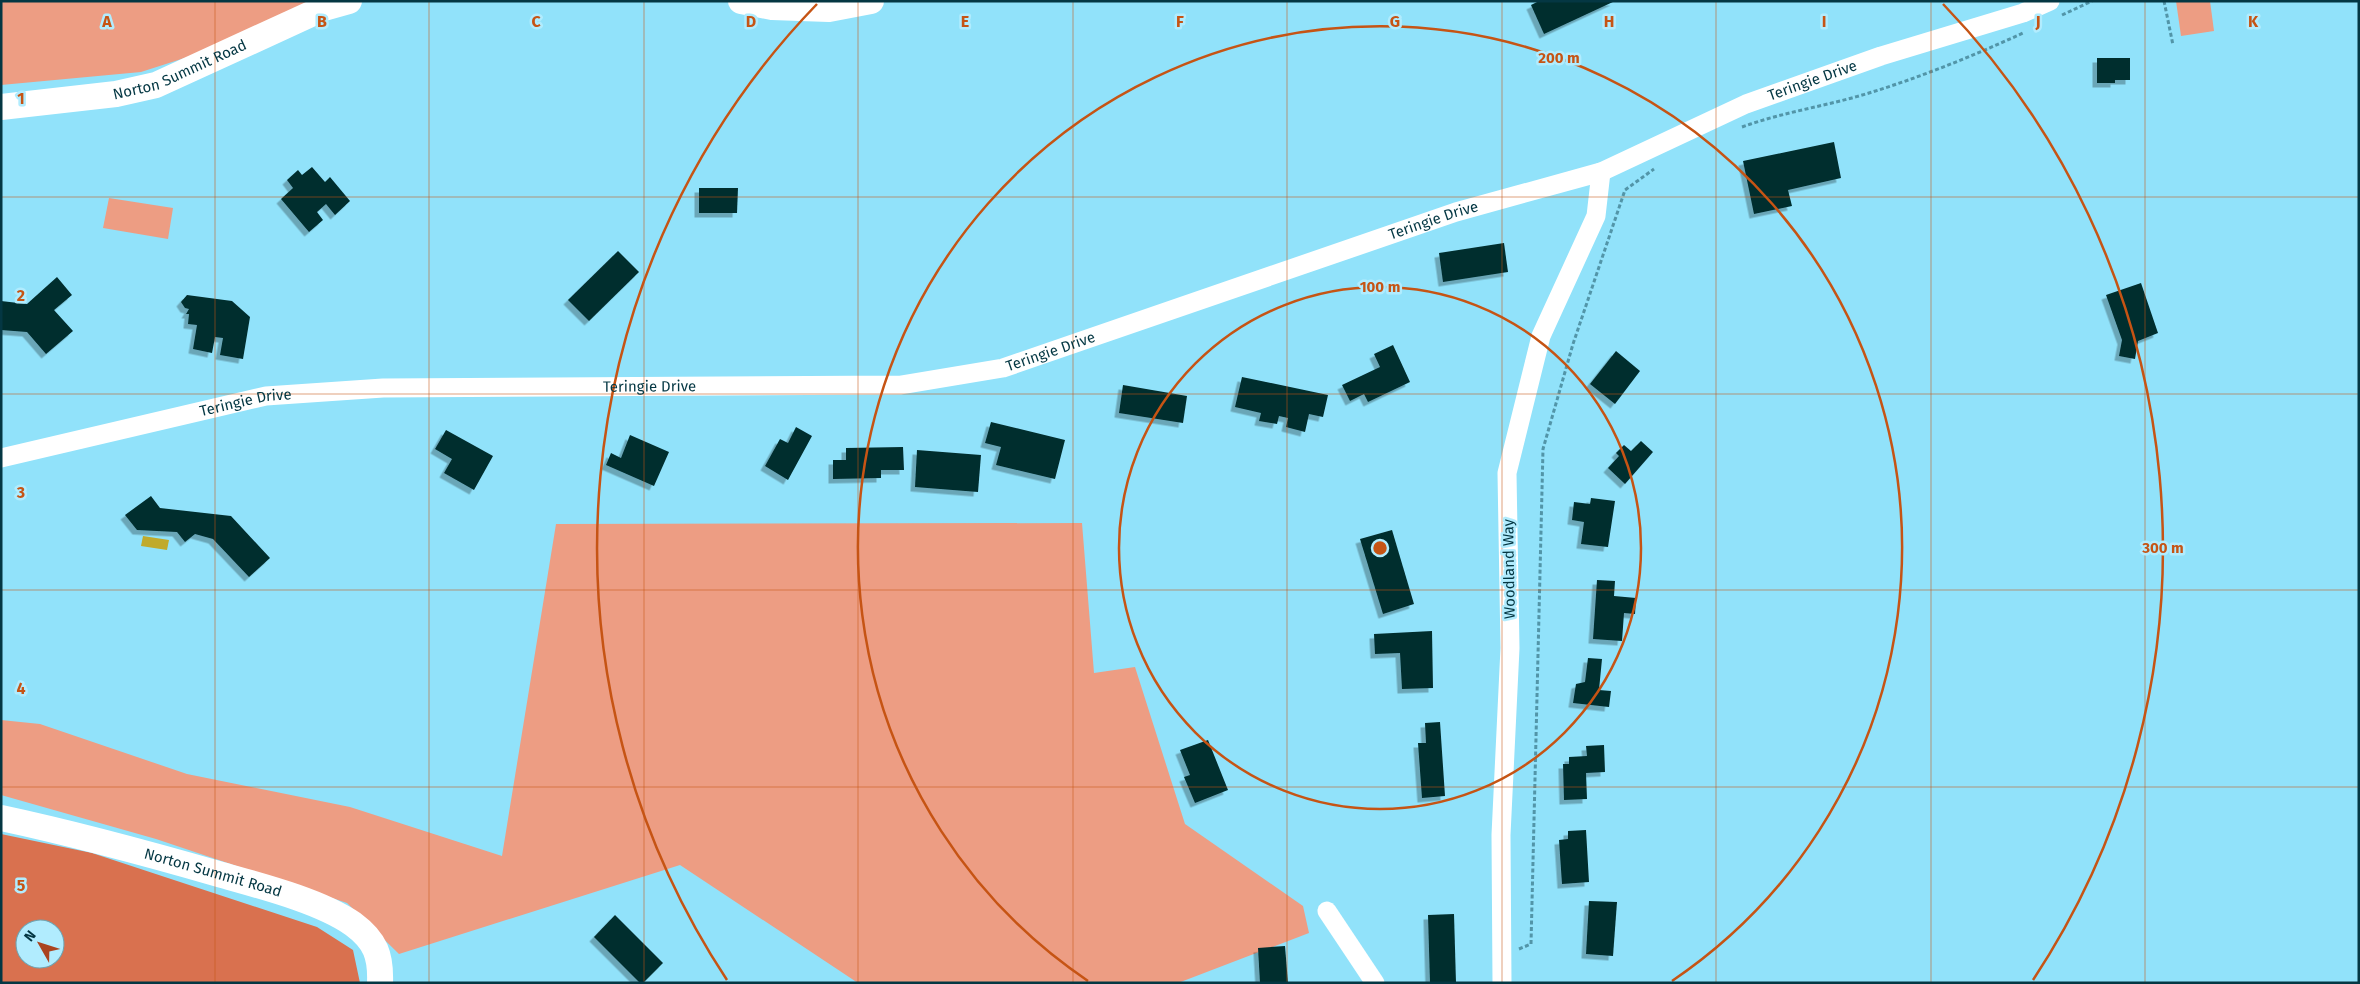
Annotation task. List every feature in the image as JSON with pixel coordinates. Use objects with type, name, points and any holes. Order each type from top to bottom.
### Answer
[{"type":"main road","name":"Norton Summit Road","points":[[1,107],[116,94],[156,85],[324,8],[348,1]]},
{"type":"main road","points":[[741,1],[772,7],[829,9],[871,1]]},
{"type":"main road","name":"Norton Summit Road","points":[[1,818],[91,838],[257,885],[324,909],[353,924],[377,950],[380,964],[380,983]]},
{"type":"street","name":"Teringie Drive","points":[[1,458],[266,396],[383,388],[901,385],[1003,368],[1456,212],[1601,172],[1746,104],[1881,56],[2023,14],[2054,9]]},
{"type":"street","name":"Woodland Way","points":[[1502,983],[1501,835],[1510,648],[1507,473],[1541,336],[1596,216],[1601,172]]},
{"type":"street","points":[[1328,911],[1375,983]]},
{"type":"path","points":[[2054,9],[2092,1]]},
{"type":"path","points":[[2164,1],[2173,45]]},
{"type":"path","points":[[1734,130],[1760,121],[1868,93],[1996,45],[2031,29]]},
{"type":"path","points":[[1502,956],[1531,944],[1543,450],[1573,344],[1625,190],[1660,164]]},
{"type":"shaded area","points":[[1,1],[330,1],[265,32],[141,72],[1,85]]},
{"type":"shaded area","points":[[2176,1],[2210,1],[2214,31],[2181,36]]},
{"type":"shaded area","points":[[109,198],[173,208],[168,239],[103,228]]},
{"type":"shaded area","points":[[1082,523],[1094,673],[1135,667],[1185,824],[1303,906],[1309,933],[1178,983],[858,983],[680,865],[399,954],[347,903],[156,839],[1,795],[1,720],[40,724],[187,774],[350,807],[502,856],[556,524]]},
{"type":"shaded area","points":[[143,536],[169,540],[167,550],[141,546]]},
{"type":"shaded area","points":[[1,834],[92,853],[317,927],[353,950],[360,983],[1,983]]},
{"type":"building","points":[[1539,1],[1615,1],[1544,34],[1531,5]]},
{"type":"building","points":[[2097,58],[2130,58],[2130,80],[2115,80],[2115,83],[2097,83]]},
{"type":"building","points":[[1834,142],[1841,178],[1788,190],[1792,206],[1754,214],[1743,161]]},
{"type":"building","points":[[312,167],[325,182],[330,177],[350,201],[335,215],[326,204],[317,212],[323,220],[309,232],[281,199],[293,188],[287,180],[298,170],[302,175]]},
{"type":"building","points":[[699,188],[738,188],[737,213],[699,213]]},
{"type":"building","points":[[1504,243],[1508,272],[1443,282],[1439,253]]},
{"type":"building","points":[[618,251],[639,272],[589,321],[568,300]]},
{"type":"building","points":[[57,277],[72,295],[54,310],[73,331],[46,354],[27,332],[1,330],[1,301],[27,304]]},
{"type":"building","points":[[2141,283],[2158,333],[2138,341],[2135,359],[2119,356],[2122,340],[2106,295]]},
{"type":"building","points":[[187,295],[232,301],[250,317],[243,359],[220,355],[223,338],[215,337],[212,353],[193,349],[197,325],[188,324],[189,314],[186,314],[189,309],[185,308],[181,302]]},
{"type":"building","points":[[1393,345],[1410,382],[1368,402],[1364,394],[1350,401],[1342,385],[1380,367],[1374,354]]},
{"type":"building","points":[[1616,351],[1640,371],[1615,404],[1590,384]]},
{"type":"building","points":[[1242,377],[1328,395],[1323,417],[1309,414],[1305,432],[1286,427],[1288,418],[1279,416],[1277,424],[1259,421],[1261,413],[1235,407]]},
{"type":"building","points":[[1123,385],[1187,396],[1183,423],[1119,413]]},
{"type":"building","points":[[991,422],[1065,440],[1055,479],[996,465],[1001,447],[985,443]]},
{"type":"building","points":[[796,427],[812,436],[788,480],[765,466],[780,439],[788,443]]},
{"type":"building","points":[[446,430],[493,456],[474,490],[444,473],[452,459],[435,449]]},
{"type":"building","points":[[630,435],[669,452],[654,486],[606,465],[611,453],[621,458]]},
{"type":"building","points":[[1641,441],[1653,452],[1625,484],[1608,468],[1619,456],[1616,453],[1624,445],[1631,451]]},
{"type":"building","points":[[903,447],[904,470],[881,470],[881,478],[833,479],[833,460],[846,460],[846,448]]},
{"type":"building","points":[[917,450],[981,455],[978,492],[915,487]]},
{"type":"building","points":[[151,496],[160,508],[231,516],[270,558],[249,577],[213,539],[195,534],[185,542],[177,532],[137,530],[125,515]]},
{"type":"building","points":[[1591,498],[1615,501],[1608,547],[1581,544],[1584,522],[1572,520],[1574,502],[1590,504]]},
{"type":"building","points":[[1392,530],[1414,604],[1383,614],[1360,539]]},
{"type":"building","points":[[1597,580],[1615,581],[1614,596],[1636,598],[1635,614],[1624,613],[1622,641],[1593,639]]},
{"type":"building","points":[[1432,631],[1433,688],[1402,689],[1400,653],[1375,654],[1374,634]]},
{"type":"building","points":[[1588,658],[1602,659],[1599,690],[1611,691],[1609,707],[1573,703],[1576,684],[1585,682]]},
{"type":"building","points":[[1440,722],[1445,796],[1422,798],[1418,743],[1426,743],[1425,723]]},
{"type":"building","points":[[1208,740],[1228,790],[1195,803],[1184,777],[1190,775],[1180,750]]},
{"type":"building","points":[[1604,745],[1605,772],[1586,773],[1587,799],[1564,800],[1563,764],[1569,764],[1569,757],[1587,756],[1586,746]]},
{"type":"building","points":[[1586,830],[1589,882],[1562,884],[1559,840],[1568,839],[1568,831]]},
{"type":"building","points":[[1589,901],[1617,902],[1613,956],[1586,954]]},
{"type":"building","points":[[1454,914],[1456,983],[1430,983],[1428,915]]},
{"type":"building","points":[[615,915],[663,963],[643,983],[640,983],[594,937]]},
{"type":"building","points":[[1285,946],[1288,983],[1260,983],[1258,948]]}]
